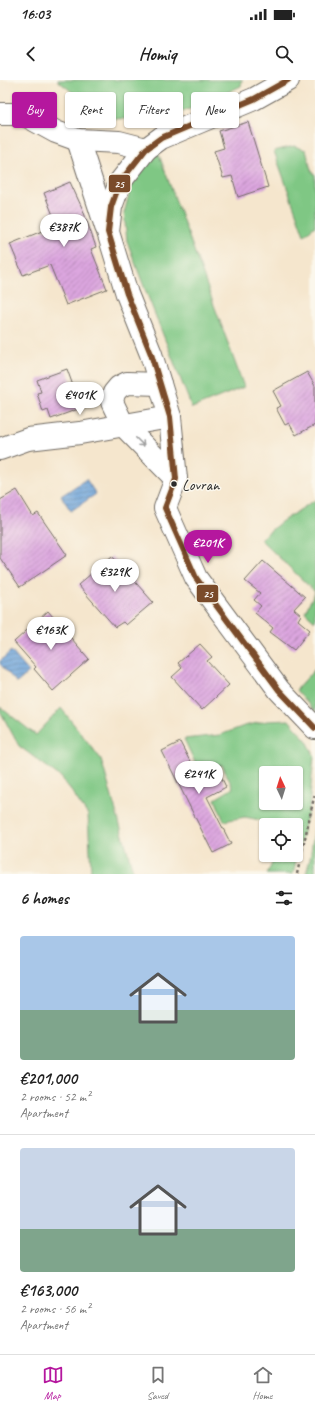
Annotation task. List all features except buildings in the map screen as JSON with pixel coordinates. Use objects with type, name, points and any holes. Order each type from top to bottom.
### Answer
[{"type":"street","points":[[108,232],[111,207],[120,182],[146,149],[161,138],[254,99],[288,80]]},
{"type":"street","points":[[0,114],[23,114],[56,132],[78,140],[119,142],[146,149]]},
{"type":"street","points":[[78,140],[127,294],[151,354],[170,417],[176,479],[165,508],[196,578],[279,690],[315,728]]},
{"type":"street","points":[[160,384],[127,383],[119,387],[114,393],[112,402],[123,425],[176,479]]},
{"type":"street","points":[[0,449],[28,440],[80,433],[170,417]]},
{"type":"path","points":[[297,874],[315,793]]},
{"type":"green space","points":[[57,80],[242,80],[241,86],[228,92],[191,92],[191,109],[183,111],[183,92],[124,92],[124,119],[116,119],[116,92],[72,92]]},
{"type":"green space","points":[[294,146],[306,150],[311,170],[315,175],[315,226],[304,235],[274,151]]},
{"type":"green space","points":[[158,152],[244,387],[192,408],[127,241],[124,213],[132,183],[143,166]]},
{"type":"green space","points":[[315,500],[315,592],[260,539],[281,522]]},
{"type":"green space","points":[[315,592],[315,621],[305,612]]},
{"type":"green space","points":[[315,669],[315,712],[296,690]]},
{"type":"green space","points":[[0,707],[36,735],[61,708],[101,759],[134,874],[89,874],[91,870],[88,815],[62,778],[19,746],[0,711]]},
{"type":"green space","points":[[289,720],[307,741],[314,755],[309,807],[303,832],[303,818],[259,818],[259,820],[245,817],[224,821],[215,799],[233,788],[222,765],[200,773],[184,739],[220,735],[244,726],[267,721]]},
{"type":"green space","points":[[315,823],[315,874],[306,874],[310,859]]},
{"type":"green space","points":[[273,862],[296,862],[293,874],[267,874]]},
{"type":"water","points":[[86,479],[96,494],[71,511],[61,496]]},
{"type":"water","points":[[11,651],[29,672],[17,683],[0,664],[0,661]]},
{"type":"transit line","name":"25","points":[[288,80],[254,99],[161,138],[146,149],[120,182],[111,207],[108,232],[127,294],[151,354],[170,417],[176,479],[165,508],[196,578],[279,690],[315,728]]},
{"type":"place","name":"Lovran","points":[[174,484]]}]
